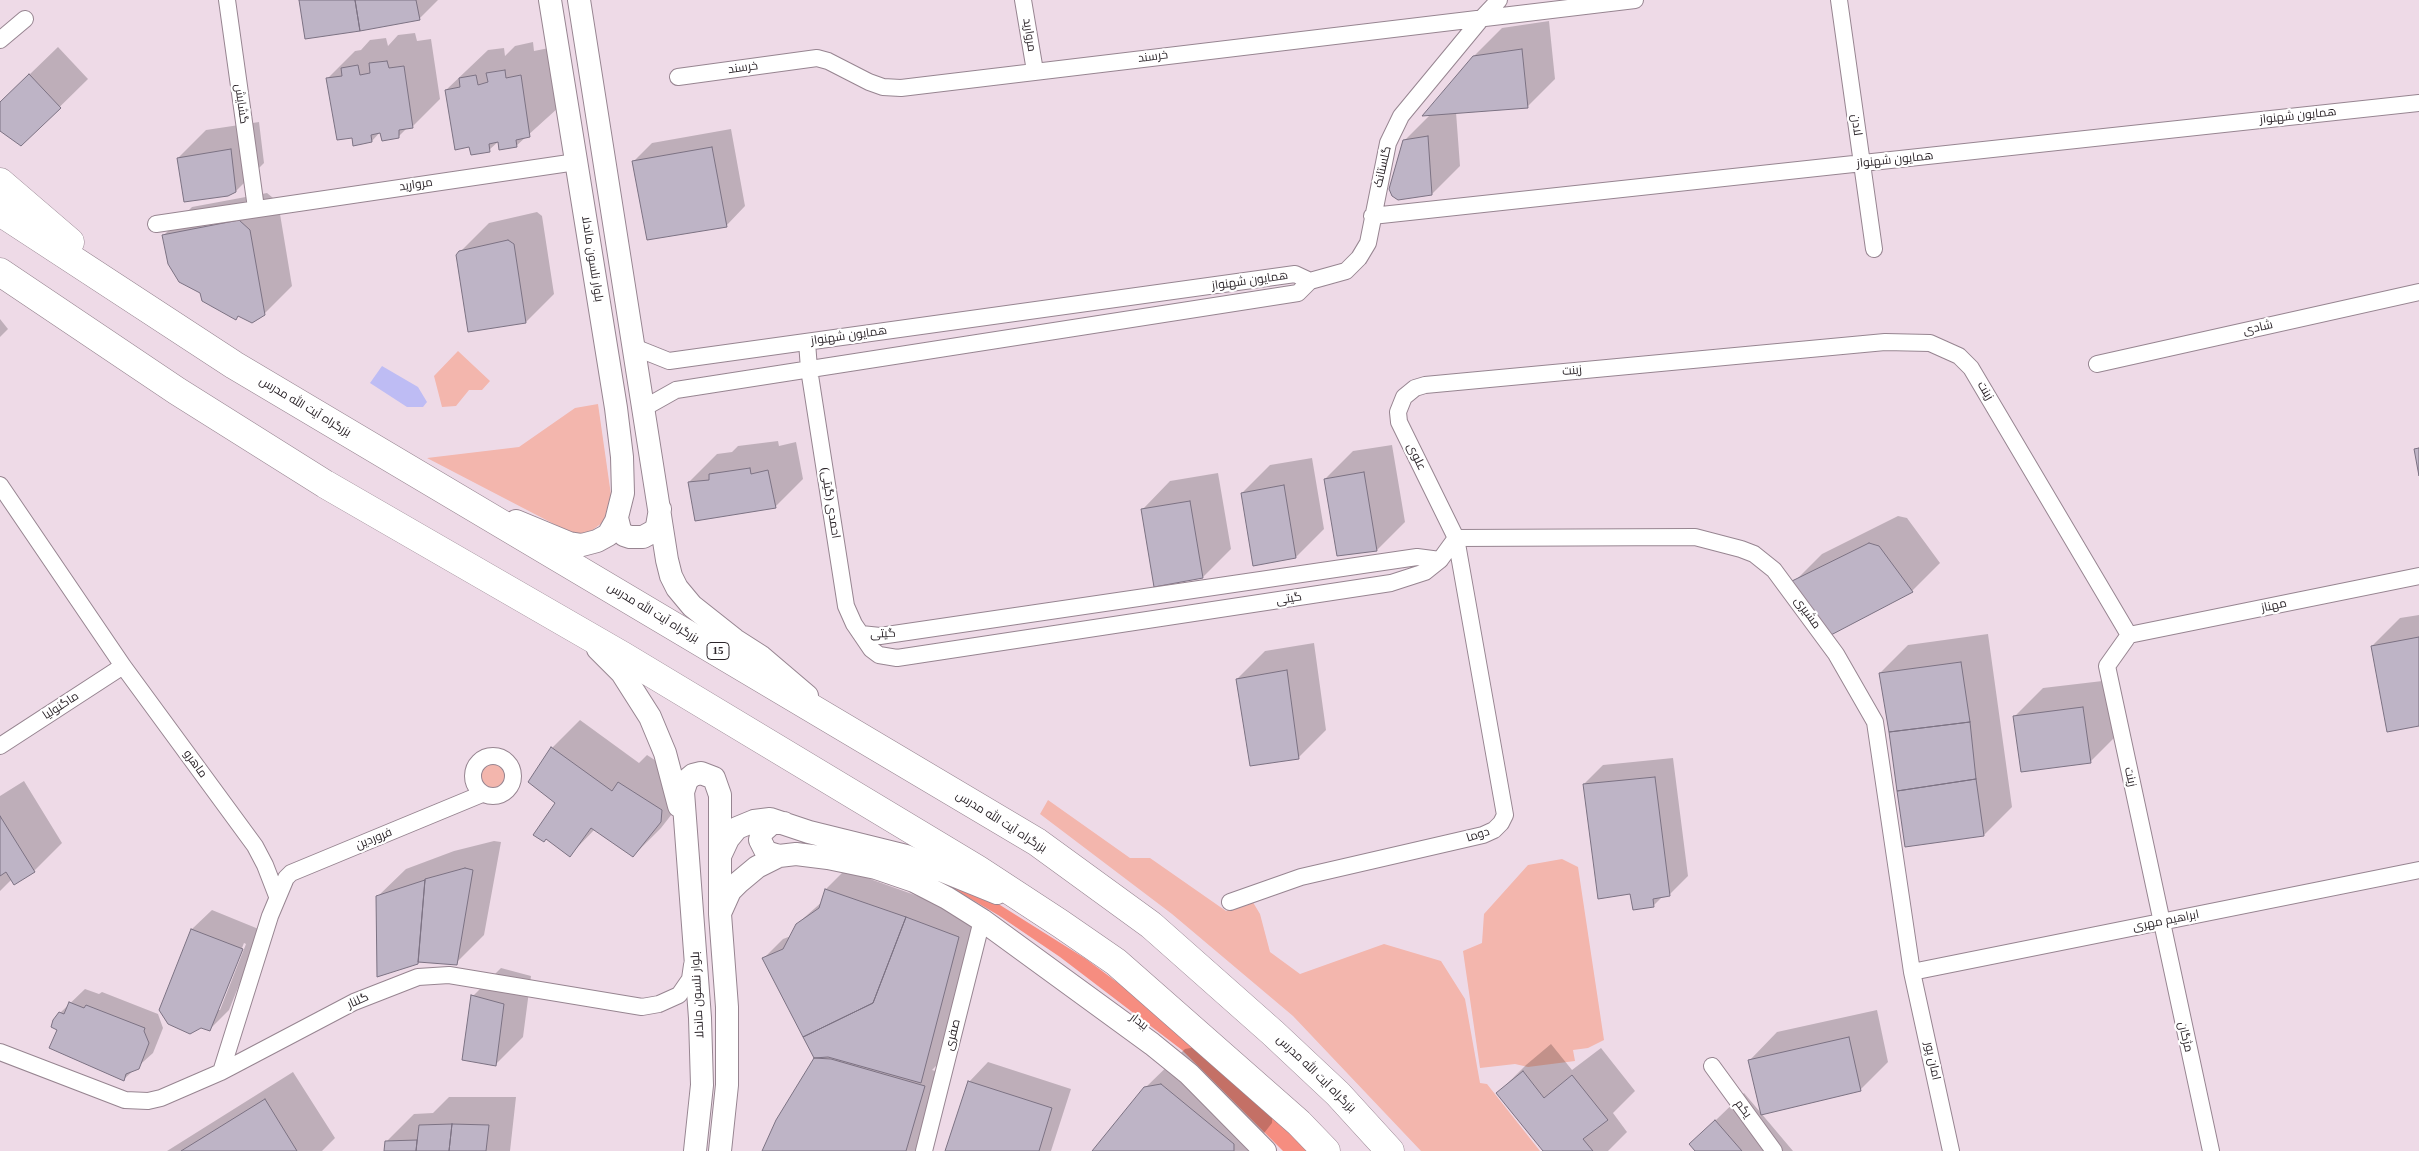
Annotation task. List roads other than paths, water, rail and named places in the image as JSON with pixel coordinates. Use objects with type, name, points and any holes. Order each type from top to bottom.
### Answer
[{"type":"highway","points":[[0,182],[39,213],[134,300]]},
{"type":"highway","name":"بزرگراه آیت الله مدرس","points":[[0,212],[234,365],[1037,842],[1151,925],[1273,1033],[1338,1094],[1390,1151]]},
{"type":"highway","points":[[0,272],[106,345],[325,484],[573,626],[978,869],[1061,924],[1116,962],[1299,1123],[1326,1151]]},
{"type":"highway","points":[[0,295],[106,345]]},
{"type":"main road","name":"بلوار نلسون ماندلا","points":[[550,0],[622,457],[622,493],[617,518]]},
{"type":"main road","points":[[579,0],[669,568],[677,588],[692,606],[795,685],[824,714]]},
{"type":"main road","points":[[459,498],[569,543],[582,545],[597,542],[608,535],[617,518]]},
{"type":"main road","points":[[617,518],[620,530],[624,535],[643,537],[654,531],[657,526],[660,508]]},
{"type":"main road","points":[[573,626],[622,673],[650,717],[667,763],[686,839]]},
{"type":"main road","points":[[686,839],[684,788],[690,777],[697,774],[705,774],[714,778],[718,784],[720,914],[727,1007],[727,1085],[720,1151]]},
{"type":"main road","points":[[720,858],[725,843],[737,828],[766,819],[926,864],[984,887],[1061,924]]},
{"type":"main road","points":[[779,856],[766,852],[760,840],[762,832],[772,823],[784,823]]},
{"type":"main road","name":"بلوار نلسون ماندلا","points":[[686,839],[702,1085],[695,1151]]},
{"type":"main road","name":"بیدار","points":[[779,856],[796,854],[828,858],[901,876],[936,892],[982,920],[1152,1044],[1214,1098],[1265,1151]]},
{"type":"main road","points":[[720,914],[730,891],[739,882],[757,867],[779,856]]},
{"type":"main road","name":"بیدار","points":[[982,920],[998,922],[1025,934],[1158,1037],[1196,1069],[1278,1151]]},
{"type":"street","name":"گشایش","points":[[227,0],[256,208]]},
{"type":"street","name":"مروارید","points":[[1023,0],[1035,71]]},
{"type":"street","name":"گلستانک","points":[[1303,277],[1346,271],[1359,258],[1368,242],[1388,143],[1401,116],[1499,0]]},
{"type":"street","name":"خرسند","points":[[678,77],[817,58],[828,61],[883,87],[901,88],[1635,0]]},
{"type":"street","name":"لادن","points":[[1839,0],[1874,249]]},
{"type":"street","points":[[0,40],[24,19]]},
{"type":"street","name":"همایون شهنواز","points":[[1372,216],[2419,104]]},
{"type":"street","name":"مروارید","points":[[156,224],[576,162]]},
{"type":"street","name":"همایون شهنواز","points":[[634,347],[669,362],[1303,277],[1298,293],[676,390],[644,408]]},
{"type":"street","name":"شادی","points":[[2097,364],[2419,292]]},
{"type":"street","points":[[807,342],[809,369]]},
{"type":"street","name":"زینت","points":[[1425,385],[1885,342],[1930,343],[1945,348],[1959,356],[1971,368],[2129,635],[2107,666],[2160,922]]},
{"type":"street","name":"احمدی (گیتی)","points":[[809,369],[846,606],[861,634]]},
{"type":"street","name":"علوی","points":[[1425,385],[1415,388],[1404,397],[1398,412],[1399,422],[1456,538]]},
{"type":"street","name":"ماهرو","points":[[0,485],[123,666],[255,846],[265,864],[277,896]]},
{"type":"street","name":"مشیری","points":[[1456,538],[1695,537],[1741,548],[1774,570],[1836,654],[1875,722],[1912,972]]},
{"type":"street","name":"گیتی","points":[[861,634],[871,649],[879,655],[897,658],[1391,583],[1416,577],[1440,560],[1456,538]]},
{"type":"street","name":"دوما","points":[[1230,902],[1301,877],[1483,835],[1501,824],[1505,815],[1505,807],[1456,538]]},
{"type":"street","name":"گیتی","points":[[861,634],[880,636],[1417,557],[1440,560]]},
{"type":"street","name":"مهناز","points":[[2129,635],[2419,576]]},
{"type":"street","name":"ماگنولیا","points":[[0,746],[123,666]]},
{"type":"street","name":"فروردین","points":[[277,896],[281,885],[291,873],[482,794]]},
{"type":"street","name":"ابراهیم مهری","points":[[1912,972],[2419,870]]},
{"type":"street","points":[[221,1072],[277,896]]},
{"type":"street","name":"صفری","points":[[924,1151],[982,920]]},
{"type":"street","name":"مژگان","points":[[2160,922],[2210,1151]]},
{"type":"street","name":"گلنار","points":[[0,1052],[125,1100],[139,1102],[161,1098],[221,1072],[354,1002],[418,977],[448,975],[635,1006],[650,1006],[669,1000],[685,990],[692,972],[694,940]]},
{"type":"street","name":"امان پور","points":[[1912,972],[1951,1151]]},
{"type":"street","name":"یکم","points":[[1712,1066],[1774,1151]]},
{"type":"water","points":[[382,366],[418,387],[427,402],[423,407],[407,407],[370,383]]}]
